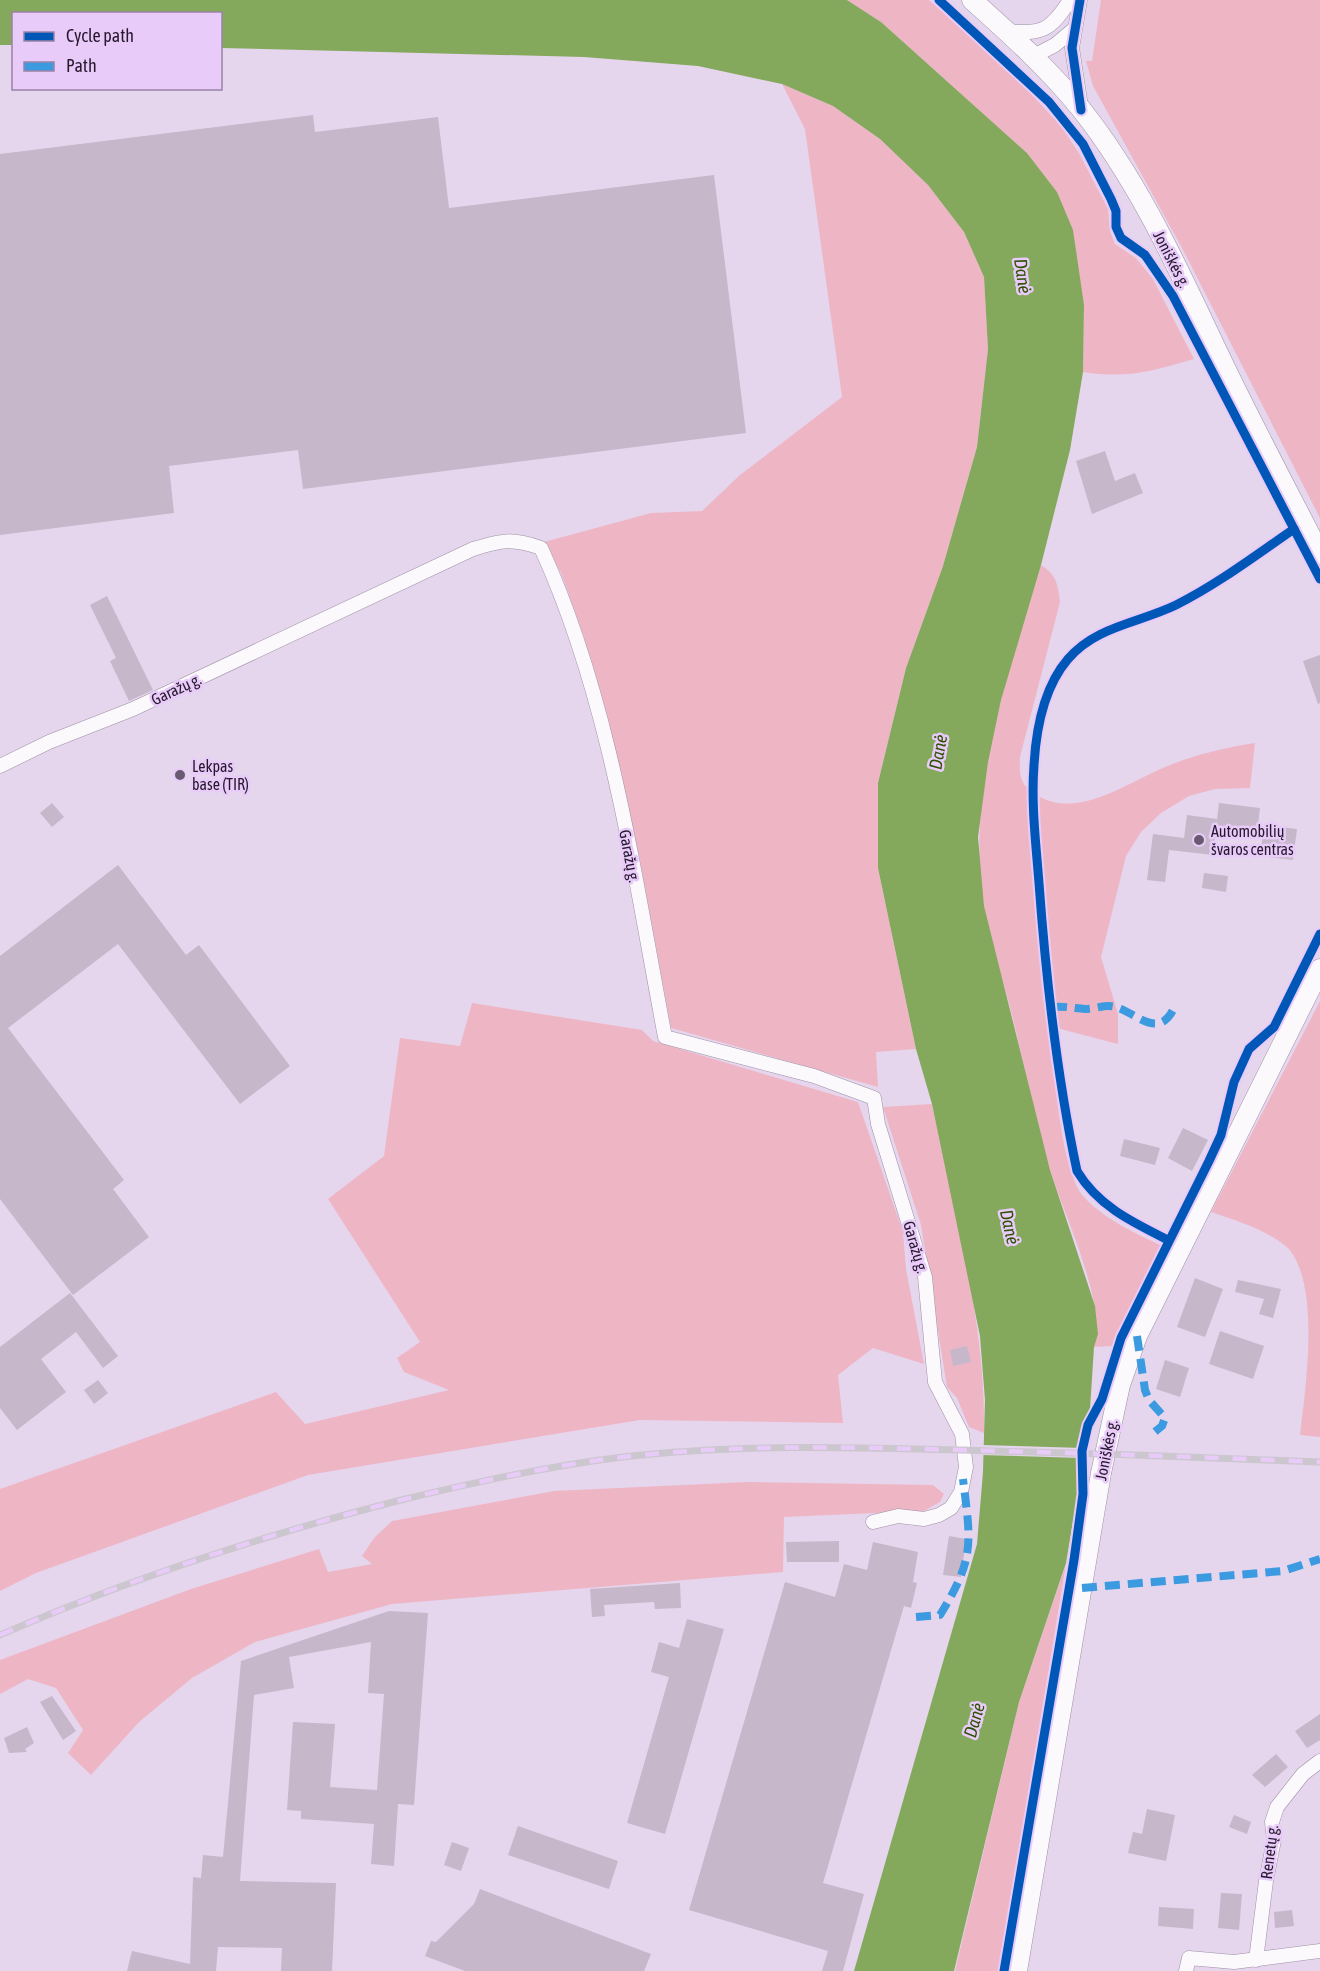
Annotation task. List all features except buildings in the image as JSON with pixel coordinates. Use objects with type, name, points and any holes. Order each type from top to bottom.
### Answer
[{"type":"main road","name":"Joniškės g.","points":[[972,0],[1007,31],[1081,110],[1122,169],[1167,247],[1251,420],[1320,554]]},
{"type":"main road","name":"Joniškės g.","points":[[1017,1971],[1101,1473],[1120,1385],[1137,1336],[1320,969]]},
{"type":"street","points":[[1032,57],[1049,28],[1070,0]]},
{"type":"street","points":[[1080,0],[1072,48],[1081,110]]},
{"type":"street","points":[[1007,31],[1035,32],[1049,28]]},
{"type":"street","points":[[1032,57],[1055,45],[1074,29]]},
{"type":"street","name":"Garažų g.","points":[[0,766],[49,742],[133,709],[473,549],[500,540],[516,540],[541,548],[557,584],[585,668],[619,798],[664,1037],[814,1076],[874,1098],[878,1124],[925,1277],[935,1382],[962,1434],[966,1467],[961,1492],[951,1508],[924,1519],[897,1516],[873,1522]]},
{"type":"street","name":"Renetų g.","points":[[1256,1960],[1266,1881],[1274,1840],[1272,1822],[1277,1807],[1303,1774],[1320,1761]]},
{"type":"street","points":[[1186,1971],[1189,1958],[1234,1962],[1320,1951]]},
{"type":"shaded area","points":[[847,0],[929,0],[1019,81],[1061,126],[1079,153],[1108,209],[1110,231],[1115,244],[1136,258],[1153,279],[1194,359],[1140,373],[1113,375],[1083,372],[1084,305],[1057,192],[1027,153],[881,22]]},
{"type":"shaded area","points":[[1101,0],[1320,0],[1320,518],[1182,248],[1093,86],[1086,61],[1092,61]]},
{"type":"shaded area","points":[[782,84],[833,106],[880,139],[928,185],[964,232],[984,277],[988,349],[977,447],[943,566],[906,668],[878,783],[878,868],[916,1049],[876,1052],[878,1087],[671,1028],[639,855],[619,791],[584,637],[561,573],[544,542],[651,513],[702,511],[740,475],[842,397],[805,129]]},
{"type":"shaded area","points":[[1041,565],[1050,572],[1055,580],[1060,602],[1020,757],[1022,781],[1029,789],[1040,797],[1056,803],[1089,800],[1123,788],[1180,761],[1255,743],[1250,788],[1215,789],[1189,796],[1161,813],[1141,832],[1126,856],[1101,957],[1118,1014],[1118,1044],[1049,1026],[1059,1116],[1069,1165],[1076,1184],[1084,1197],[1101,1212],[1120,1225],[1162,1246],[1112,1346],[1094,1347],[1095,1307],[1082,1259],[1050,1169],[1039,1130],[984,906],[980,863],[980,819],[993,733],[1003,691]]},
{"type":"shaded area","points":[[1320,1001],[1320,1437],[1300,1435],[1307,1364],[1308,1311],[1299,1266],[1289,1249],[1272,1236],[1211,1212]]},
{"type":"shaded area","points":[[472,1003],[642,1030],[653,1041],[858,1102],[903,1232],[906,1269],[924,1364],[873,1348],[838,1375],[843,1423],[640,1420],[308,1475],[36,1573],[0,1591],[0,1489],[276,1392],[305,1424],[449,1390],[404,1372],[397,1358],[420,1342],[328,1199],[384,1156],[400,1038],[460,1046]]},
{"type":"shaded area","points":[[932,1104],[959,1226],[974,1309],[980,1350],[984,1433],[969,1427],[957,1398],[947,1387],[921,1225],[883,1107]]},
{"type":"shaded area","points":[[747,1482],[933,1485],[944,1494],[940,1502],[924,1511],[784,1517],[783,1572],[392,1604],[255,1642],[192,1678],[139,1722],[91,1775],[68,1753],[83,1730],[56,1688],[28,1679],[0,1694],[0,1660],[191,1589],[319,1549],[328,1572],[372,1564],[362,1556],[374,1538],[392,1521],[554,1491]]},
{"type":"shaded area","points":[[1066,1564],[999,1971],[955,1971],[1019,1702]]},
{"type":"water","name":"Danė","points":[[0,0],[847,0],[881,22],[1027,153],[1057,192],[1073,230],[1084,305],[1083,372],[1070,450],[1041,565],[1001,700],[988,762],[978,837],[984,906],[1050,1170],[1095,1306],[1098,1334],[1094,1347],[1090,1409],[1080,1443],[1077,1497],[1066,1563],[1019,1702],[954,1971],[854,1971],[977,1544],[983,1472],[985,1400],[980,1336],[932,1104],[916,1049],[878,868],[878,783],[906,668],[943,566],[977,447],[988,349],[984,277],[964,232],[928,185],[880,139],[833,106],[782,84],[698,66],[584,57],[222,48],[222,12],[12,12],[12,45],[0,45]]},
{"type":"pier","points":[[981,1445],[1083,1448],[1082,1458],[981,1455]]},
{"type":"railway","points":[[0,1635],[146,1577],[296,1529],[397,1501],[481,1482],[566,1465],[623,1457],[750,1448],[834,1447],[1320,1462]]},
{"type":"marked path","points":[[1052,1007],[1085,1009],[1109,1006],[1152,1023],[1160,1023],[1174,1008]]},
{"type":"marked path","points":[[1137,1336],[1145,1390],[1149,1400],[1165,1418],[1162,1426],[1151,1435]]},
{"type":"marked path","points":[[916,1617],[940,1615],[965,1564],[968,1550],[968,1520],[963,1479]]},
{"type":"marked path","points":[[1082,1588],[1283,1571],[1320,1559]]},
{"type":"cycle path","points":[[939,0],[1049,102],[1083,144],[1116,211],[1116,227],[1121,238],[1145,255],[1173,296],[1320,579]]},
{"type":"cycle path","points":[[1080,0],[1072,48],[1081,110]]},
{"type":"cycle path","points":[[1168,1240],[1117,1212],[1095,1194],[1077,1171],[1053,1028],[1035,839],[1033,780],[1039,723],[1053,682],[1068,659],[1079,648],[1105,632],[1192,597],[1294,529]]},
{"type":"cycle path","points":[[1004,1971],[1074,1560],[1083,1494],[1082,1451],[1088,1425],[1102,1399],[1121,1338],[1221,1135],[1234,1082],[1249,1049],[1274,1027],[1320,934]]},
{"type":"place","name":"Lekpas base (TIR)","points":[[180,775]]},
{"type":"place","name":"Automobilių švaros centras","points":[[1199,840]]}]
